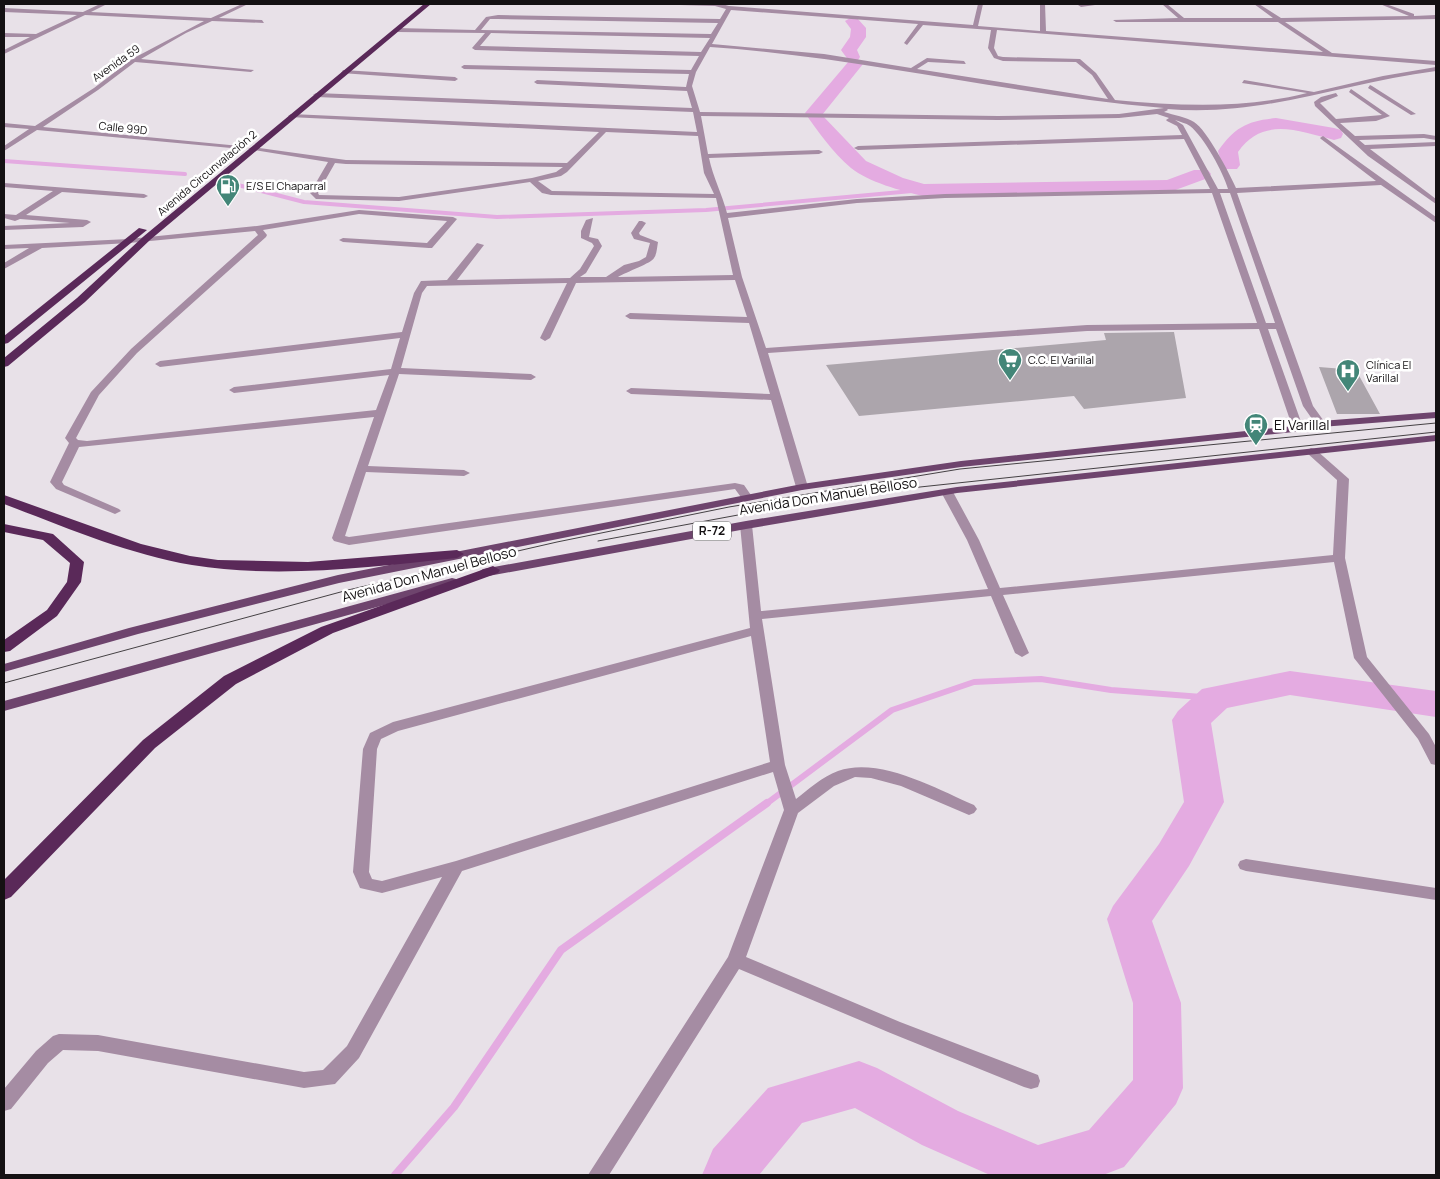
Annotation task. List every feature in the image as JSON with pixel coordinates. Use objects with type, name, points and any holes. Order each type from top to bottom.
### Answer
[{"type":"highway","name":"Avenida Circunvalación 2","points":[[4,341],[129,241],[414,4]]},
{"type":"highway","name":"Avenida Circunvalación 2","points":[[4,364],[81,300],[148,238],[252,149],[343,72],[428,4]]},
{"type":"highway","points":[[4,337],[28,322]]},
{"type":"highway","points":[[4,373],[27,344]]},
{"type":"highway","points":[[4,499],[148,551],[217,564],[286,567],[355,564],[457,554]]},
{"type":"highway","points":[[4,528],[48,537],[77,562],[74,582],[52,612],[4,647]]},
{"type":"highway","points":[[4,892],[149,744],[230,680],[327,630],[493,570]]},
{"type":"main road","name":"Avenida Don Manuel Belloso","points":[[4,668],[134,631],[328,582],[457,554],[802,488],[961,464],[1302,428],[1321,424],[1436,415]]},
{"type":"main road","name":"Avenida Don Manuel Belloso","points":[[4,706],[493,570],[746,525],[947,492],[1436,438]]},
{"type":"street","points":[[4,52],[104,4]]},
{"type":"street","name":"Avenida 59","points":[[4,149],[96,90],[134,60],[184,32],[246,4]]},
{"type":"street","points":[[647,4],[718,4],[729,8],[921,24],[1436,63]]},
{"type":"street","points":[[975,28],[981,4]]},
{"type":"street","points":[[1044,4],[1044,32]]},
{"type":"street","points":[[1081,5],[1099,4]]},
{"type":"street","points":[[1164,4],[1183,20]]},
{"type":"street","points":[[1256,4],[1332,56]]},
{"type":"street","points":[[1382,4],[1436,25]]},
{"type":"street","points":[[729,8],[712,36],[694,72],[689,88],[696,112],[708,173],[719,196],[738,276],[753,320],[802,488]]},
{"type":"street","points":[[4,10],[262,22]]},
{"type":"street","points":[[476,32],[488,18],[498,17],[722,21]]},
{"type":"street","points":[[1116,20],[1280,20],[1436,17]]},
{"type":"street","points":[[907,43],[921,24]]},
{"type":"street","points":[[994,29],[991,48],[996,57],[1004,59],[1078,60],[1094,74],[1112,100]]},
{"type":"street","points":[[397,30],[712,36]]},
{"type":"street","points":[[489,32],[474,48],[704,54]]},
{"type":"street","points":[[4,35],[38,36]]},
{"type":"street","points":[[708,45],[738,46],[841,58],[1045,94],[1172,108],[1256,105],[1297,98],[1314,92],[1404,73],[1436,69]]},
{"type":"street","points":[[134,60],[251,70]]},
{"type":"street","points":[[910,71],[927,60],[964,63]]},
{"type":"street","points":[[464,67],[694,72]]},
{"type":"street","points":[[343,72],[455,79]]},
{"type":"street","points":[[1436,73],[1351,91],[1323,98],[1318,102],[1318,106],[1354,138],[1436,202]]},
{"type":"street","points":[[537,82],[689,88]]},
{"type":"street","points":[[1244,82],[1314,92]]},
{"type":"street","points":[[1370,87],[1414,114]]},
{"type":"street","points":[[1335,121],[1376,119],[1387,116],[1351,91]]},
{"type":"street","points":[[316,95],[696,112],[1014,118],[1154,113],[1172,108]]},
{"type":"street","points":[[1154,113],[1180,125],[1215,191],[1295,420],[1302,428]]},
{"type":"street","points":[[1154,113],[1192,124],[1213,152],[1233,190],[1308,406],[1321,424]]},
{"type":"street","points":[[291,116],[603,132],[700,134]]},
{"type":"street","name":"Calle 99D","points":[[4,124],[35,129],[240,148]]},
{"type":"street","points":[[333,160],[314,193],[316,196],[399,199],[532,180],[558,174],[570,165],[603,132]]},
{"type":"street","points":[[1354,138],[1424,136],[1436,138]]},
{"type":"street","points":[[858,148],[1092,142],[1186,137]]},
{"type":"street","points":[[1323,138],[1436,221]]},
{"type":"street","points":[[1365,147],[1436,144]]},
{"type":"street","points":[[252,149],[333,160],[570,165]]},
{"type":"street","points":[[704,156],[819,152]]},
{"type":"street","points":[[532,180],[545,191],[551,193],[719,196]]},
{"type":"street","points":[[723,216],[857,201],[945,196],[1215,191],[1383,182]]},
{"type":"street","points":[[4,185],[144,196]]},
{"type":"street","points":[[4,236],[7,228],[17,217],[61,189]]},
{"type":"street","points":[[4,247],[129,241],[257,228],[359,212],[453,219],[429,246],[344,240]]},
{"type":"street","points":[[4,216],[86,224],[7,228]]},
{"type":"street","points":[[545,338],[573,279],[583,271],[598,246],[585,238],[584,231],[590,220]]},
{"type":"street","points":[[609,279],[627,267],[642,263],[650,258],[654,242],[637,238],[635,233],[642,223]]},
{"type":"street","points":[[257,228],[262,236],[200,289],[134,350],[95,394],[70,438],[75,442],[87,444],[381,413]]},
{"type":"street","points":[[451,281],[480,245]]},
{"type":"street","points":[[4,266],[40,246]]},
{"type":"street","points":[[738,276],[424,283],[418,293],[381,413],[338,538],[349,542],[735,486],[740,487],[747,498]]},
{"type":"street","points":[[630,316],[753,320]]},
{"type":"street","points":[[761,351],[1087,328],[1279,326]]},
{"type":"street","points":[[160,364],[406,334]]},
{"type":"street","points":[[234,390],[394,371],[530,377]]},
{"type":"street","points":[[631,391],[775,397]]},
{"type":"street","points":[[75,442],[56,482],[60,487],[115,511]]},
{"type":"street","points":[[1311,451],[1343,479],[1339,558],[1361,658],[1424,737],[1436,760]]},
{"type":"street","points":[[362,469],[464,473]]},
{"type":"street","points":[[947,492],[973,540],[1022,653]]},
{"type":"street","points":[[598,1175],[736,960],[790,806],[780,772],[756,623],[746,525]]},
{"type":"street","points":[[780,772],[382,887],[366,884],[361,872],[370,749],[375,736],[392,728],[756,623],[996,593],[1339,558]]},
{"type":"street","points":[[790,806],[843,774],[863,772],[889,776],[969,809]]},
{"type":"street","points":[[1246,865],[1436,894]]},
{"type":"street","points":[[4,1103],[42,1057],[59,1042],[98,1043],[304,1080],[328,1078],[353,1052],[456,867]]},
{"type":"street","points":[[736,960],[894,1027],[1031,1081]]},
{"type":"building","name":"C.C. El Varillal","points":[[1174,332],[1186,398],[1084,409],[1074,396],[859,416],[826,365],[1106,340],[1104,333]]},
{"type":"building","name":"Clínica El Varillal","points":[[1319,367],[1356,370],[1380,414],[1337,414]]},
{"type":"waterway","points":[[852,21],[859,28],[858,37],[849,50],[852,57]]},
{"type":"waterway","points":[[814,113],[855,64]]},
{"type":"waterway","points":[[818,119],[837,143],[859,165],[896,182],[923,190],[1170,186],[1201,174]]},
{"type":"waterway","points":[[1230,165],[1228,151],[1243,133],[1253,128],[1276,124],[1300,126],[1334,134]]},
{"type":"waterway","points":[[4,161],[185,174]]},
{"type":"waterway","points":[[234,184],[304,202],[497,217],[706,210],[923,190]]},
{"type":"waterway","points":[[766,804],[892,710],[974,682],[1041,679],[1111,690],[1215,698]]},
{"type":"waterway","points":[[729,1175],[732,1167],[786,1104],[859,1084],[940,1128],[1037,1170],[1105,1150],[1158,1088],[1157,1003],[1129,919],[1174,855],[1204,802],[1191,720],[1215,698],[1290,683],[1436,704]]},
{"type":"waterway","points":[[395,1175],[454,1107],[561,950],[767,803]]},
{"type":"tram line","points":[[4,683],[348,590],[557,542],[729,507],[960,469],[1436,423]]},
{"type":"tram line","points":[[598,541],[738,515],[920,487],[1436,432]]},
{"type":"place","name":"E/S El Chaparral","points":[[228,207]]},
{"type":"place","name":"C.C. El Varillal","points":[[1010,381]]},
{"type":"place","name":"Clínica El Varillal","points":[[1348,392]]},
{"type":"place","name":"El Varillal","points":[[1256,446]]}]
